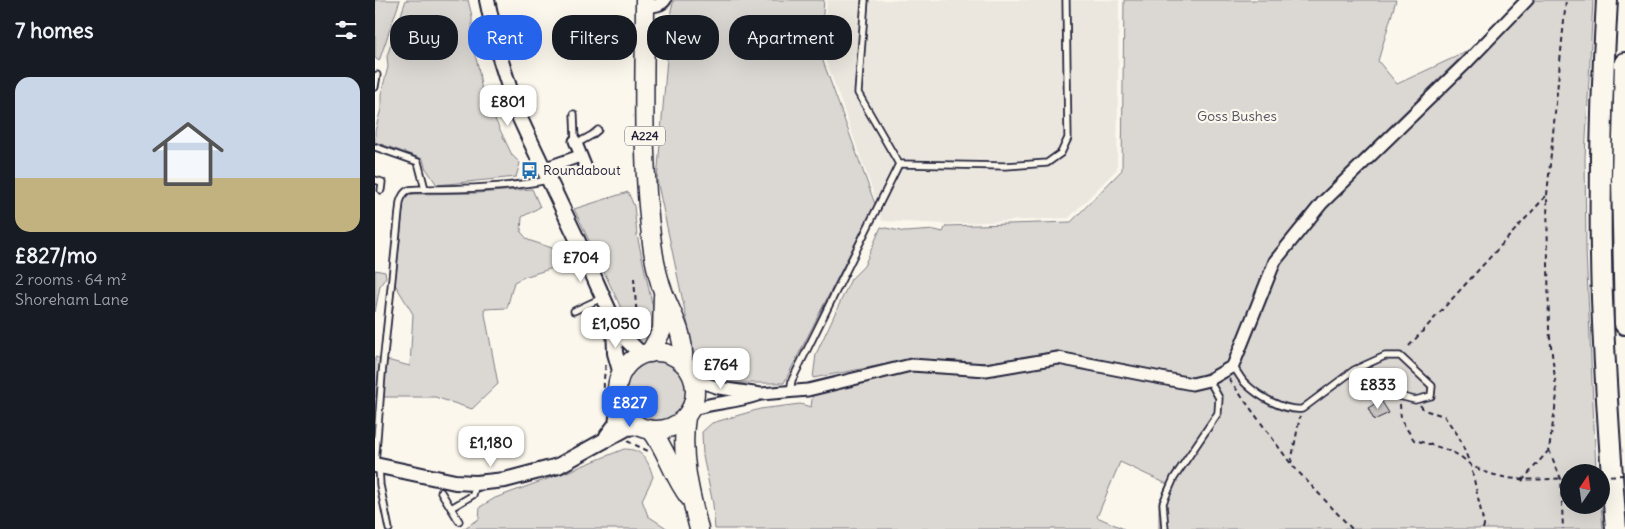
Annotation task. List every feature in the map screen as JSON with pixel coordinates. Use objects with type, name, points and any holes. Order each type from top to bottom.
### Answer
[{"type":"highway","points":[[1607,0],[1602,96],[1601,248],[1615,529]]},
{"type":"highway","points":[[1625,62],[1622,177],[1625,324]]},
{"type":"main road","name":"A224","points":[[645,3],[646,194],[652,246],[663,293],[681,334],[684,348],[683,363]]},
{"type":"main road","name":"A224","points":[[646,354],[658,340],[662,330],[663,293]]},
{"type":"main road","points":[[691,499],[678,483],[657,438],[624,415],[619,405],[617,389],[621,374],[627,366],[646,354],[669,354],[683,363],[695,380],[695,394],[683,433],[691,499],[699,529]]},
{"type":"main road","points":[[645,429],[661,430],[671,428],[688,414]]},
{"type":"street","points":[[487,0],[499,55],[517,112],[614,322],[627,341],[646,354]]},
{"type":"street","points":[[645,3],[656,6],[665,0]]},
{"type":"street","points":[[688,414],[699,406],[746,399],[761,394],[808,390],[911,365],[986,370],[1058,358],[1192,384],[1209,380],[1228,369],[1275,261],[1323,203],[1461,68],[1527,0]]},
{"type":"street","points":[[576,142],[586,168]]},
{"type":"street","points":[[545,174],[580,156]]},
{"type":"street","points":[[614,322],[615,353],[621,374]]},
{"type":"street","points":[[695,380],[719,388],[761,394]]},
{"type":"street","points":[[605,439],[616,424],[619,405]]},
{"type":"street","points":[[376,465],[455,482],[476,484],[505,480],[558,466],[627,428],[645,429]]},
{"type":"lane","points":[[865,0],[858,93],[899,164]]},
{"type":"lane","points":[[899,164],[1006,166],[1047,163],[1061,153],[1068,138],[1066,0]]},
{"type":"lane","points":[[375,87],[377,75]]},
{"type":"lane","points":[[574,114],[576,142],[592,135],[598,130]]},
{"type":"lane","points":[[375,147],[418,162],[425,189]]},
{"type":"lane","points":[[790,391],[792,380],[899,164]]},
{"type":"lane","points":[[389,529],[376,465],[383,365],[400,202],[403,193],[409,189],[463,189],[529,184],[545,174]]},
{"type":"lane","points":[[375,180],[382,182],[381,190]]},
{"type":"lane","points":[[574,311],[604,297]]},
{"type":"lane","points":[[1228,369],[1277,405],[1293,410],[1302,409],[1354,370],[1385,356],[1400,356],[1432,386],[1431,396],[1415,400],[1362,387],[1354,370]]},
{"type":"lane","points":[[1165,529],[1163,503],[1179,471],[1218,413],[1219,398],[1209,380]]},
{"type":"lane","points":[[451,508],[473,495],[476,484]]},
{"type":"lane","points":[[441,492],[459,521]]},
{"type":"path","points":[[1522,480],[1549,450],[1557,395],[1549,328],[1547,195],[1566,0]]},
{"type":"path","points":[[1409,346],[1547,195]]},
{"type":"path","points":[[1228,369],[1291,464],[1353,529]]},
{"type":"path","points":[[1399,396],[1401,420],[1414,440],[1461,456],[1471,466],[1496,476],[1522,480],[1560,478]]},
{"type":"path","points":[[1415,400],[1424,410],[1444,416],[1458,436],[1471,466],[1484,525],[1483,529]]},
{"type":"path","points":[[1291,464],[1302,409]]},
{"type":"path","points":[[1549,450],[1560,472]]},
{"type":"path","points":[[1610,476],[1625,475]]},
{"type":"path","points":[[1563,514],[1563,529]]},
{"type":"shaded area","points":[[827,0],[1119,0],[1117,169],[1069,218],[945,224],[882,221],[826,60],[852,60],[852,15],[826,15]]},
{"type":"green space","points":[[375,0],[400,0],[395,15],[390,15],[390,29],[379,61],[375,58]]},
{"type":"green space","points":[[406,0],[468,0],[472,15],[468,15],[468,60],[476,60],[482,92],[512,155],[520,163],[516,177],[437,185],[425,167],[423,159],[375,142],[375,131],[381,109],[381,94],[388,67],[387,56],[390,47],[390,60],[458,60],[458,15],[401,15]]},
{"type":"green space","points":[[674,0],[824,0],[823,15],[729,15],[729,60],[823,60],[875,204],[784,383],[726,383],[695,358],[657,180],[667,60],[719,60],[719,15],[671,15]]},
{"type":"green space","name":"Goss Bushes","points":[[1124,0],[1396,0],[1378,61],[1397,84],[1466,52],[1317,198],[1270,256],[1229,362],[1195,378],[1057,351],[986,363],[909,360],[813,378],[816,354],[851,279],[864,266],[881,227],[905,232],[935,230],[943,232],[946,226],[1071,222],[1122,170]]},
{"type":"green space","points":[[1534,0],[1593,0],[1585,158],[1586,250],[1596,464],[1560,464],[1560,514],[1602,514],[1603,529],[1159,529],[1159,502],[1167,484],[1120,462],[1097,517],[1124,529],[715,529],[713,504],[703,456],[702,432],[712,423],[760,409],[800,404],[811,407],[813,392],[910,371],[987,376],[1055,363],[1207,385],[1230,375],[1239,364],[1281,263],[1321,212],[1459,79]]},
{"type":"green space","points":[[532,189],[540,207],[522,217],[521,232],[528,240],[552,248],[558,259],[556,267],[514,282],[507,308],[484,309],[498,384],[472,409],[435,397],[375,397],[375,357],[410,366],[413,314],[390,276],[396,276],[404,200],[414,194],[477,193]]},
{"type":"green space","points":[[628,192],[634,206],[637,235],[655,317],[655,326],[646,344],[642,345],[637,342],[639,340],[633,333],[574,209]]},
{"type":"green space","points":[[375,270],[385,272],[386,277],[380,286],[375,312]]},
{"type":"green space","points":[[650,359],[662,359],[679,368],[686,379],[688,391],[686,403],[679,414],[662,423],[650,423],[638,418],[629,409],[624,397],[624,385],[629,373],[638,364]]},
{"type":"green space","points":[[624,449],[640,453],[647,461],[653,477],[642,500],[648,516],[668,529],[463,529],[479,519],[480,507],[495,498]]},
{"type":"building","points":[[1381,400],[1389,413],[1374,420],[1368,408]]},
{"type":"place","name":"Roundabout","points":[[529,170]]}]
